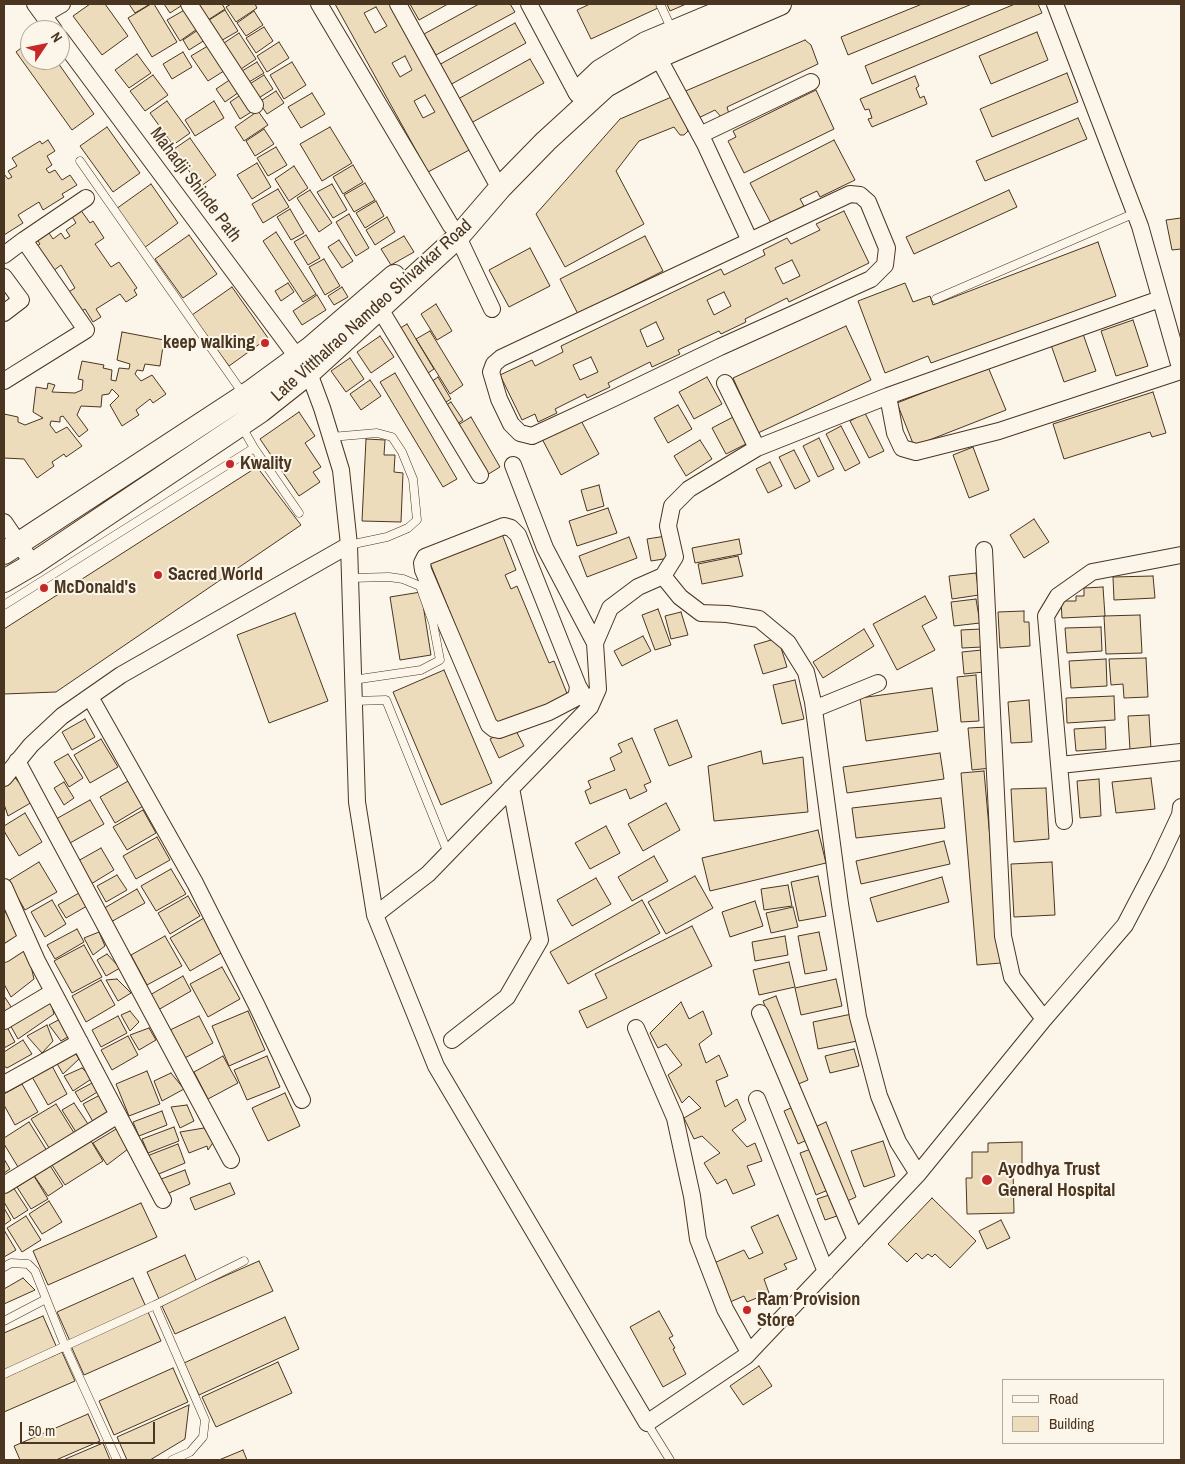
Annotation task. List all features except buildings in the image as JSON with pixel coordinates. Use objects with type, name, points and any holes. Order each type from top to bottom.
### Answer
[{"type":"main road","name":"Late Vitthalrao Namdeo Shivarkar Road","points":[[4,581],[261,411],[304,365],[443,234],[454,231],[495,180],[556,112],[600,71],[646,43],[739,4]]},
{"type":"main road","name":"Late Vitthalrao Namdeo Shivarkar Road","points":[[11,549],[244,396],[304,365],[380,309],[454,231],[501,187],[546,140],[606,86],[658,57],[780,4]]},
{"type":"street","points":[[47,20],[39,9],[62,4]]},
{"type":"street","points":[[189,4],[255,105]]},
{"type":"street","points":[[319,4],[454,231],[492,309]]},
{"type":"street","points":[[398,4],[495,180]]},
{"type":"street","points":[[529,4],[576,94]]},
{"type":"street","points":[[888,396],[895,433],[902,448],[916,452],[999,431],[1181,371],[1135,213],[1055,4]]},
{"type":"street","name":"Mahadji Shinde Path","points":[[70,51],[304,365],[331,437],[341,470],[349,544],[357,802],[375,916],[436,1066],[647,1423]]},
{"type":"street","points":[[658,57],[700,135],[750,242]]},
{"type":"street","points":[[700,135],[811,82]]},
{"type":"street","points":[[850,194],[860,195],[868,202],[887,248],[885,265],[871,279],[720,346],[532,436],[520,433],[511,424],[499,399],[491,372],[494,364],[501,358],[750,242],[850,194]]},
{"type":"street","points":[[4,255],[86,198]]},
{"type":"street","points":[[4,381],[86,330],[24,240]]},
{"type":"street","points":[[4,277],[21,300],[4,313]]},
{"type":"street","points":[[595,642],[610,608],[638,587],[662,576],[676,557],[668,526],[672,506],[689,489],[757,448],[888,396],[1160,299]]},
{"type":"street","points":[[380,309],[480,475]]},
{"type":"street","points":[[725,383],[757,448]]},
{"type":"street","points":[[375,916],[428,874],[590,708],[598,689],[595,642],[545,548],[513,465]]},
{"type":"street","points":[[4,522],[11,549],[32,564]]},
{"type":"street","points":[[578,686],[574,699],[549,712],[500,730],[488,725],[423,570],[422,563],[425,558],[504,526],[511,528],[518,535],[578,686],[590,708]]},
{"type":"street","points":[[4,778],[31,745],[62,716],[121,675],[349,544]]},
{"type":"street","points":[[984,550],[1003,936],[1012,977],[1044,1019]]},
{"type":"street","points":[[1064,821],[1046,616],[1058,596],[1092,572],[1181,555]]},
{"type":"street","points":[[662,576],[680,597],[700,613],[727,614],[759,620],[788,643],[806,672],[814,709],[840,904],[858,1017],[879,1096],[898,1142],[918,1174]]},
{"type":"street","points":[[814,709],[878,683]]},
{"type":"street","points":[[90,697],[195,883],[302,1100]]},
{"type":"street","points":[[1060,765],[1181,752]]},
{"type":"street","points":[[17,761],[231,1160]]},
{"type":"street","points":[[452,1040],[506,997],[540,940],[511,788]]},
{"type":"street","points":[[647,1423],[746,1356],[918,1174],[1044,1019],[1126,925],[1158,862],[1180,814],[1181,807]]},
{"type":"street","points":[[4,886],[53,992],[163,1200]]},
{"type":"street","points":[[4,954],[27,939]]},
{"type":"street","points":[[4,1021],[53,992]]},
{"type":"street","points":[[760,1013],[856,1240]]},
{"type":"street","points":[[636,1028],[675,1118],[692,1196],[698,1239],[725,1309],[750,1352]]},
{"type":"street","points":[[4,1084],[80,1042]]},
{"type":"street","points":[[756,1099],[826,1272]]},
{"type":"street","points":[[4,1186],[118,1115]]},
{"type":"lane","points":[[660,4],[673,32]]},
{"type":"lane","points":[[80,161],[244,396]]},
{"type":"lane","points":[[936,299],[1135,213]]},
{"type":"lane","points":[[241,425],[254,448],[299,513]]},
{"type":"lane","points":[[331,437],[377,433],[392,437],[402,452],[413,479],[417,520],[408,528],[387,537],[349,544]]},
{"type":"lane","points":[[4,605],[254,448]]},
{"type":"lane","points":[[350,578],[396,578],[420,586],[434,624],[440,660],[421,670],[353,680]]},
{"type":"lane","points":[[354,701],[386,700],[448,853]]},
{"type":"lane","points":[[4,1374],[155,1305],[244,1261]]},
{"type":"lane","points":[[4,1268],[11,1263],[28,1264],[35,1271],[65,1346],[118,1460]]},
{"type":"lane","points":[[4,1321],[46,1299]]},
{"type":"lane","points":[[155,1305],[205,1420],[203,1437],[190,1452],[172,1460]]},
{"type":"lane","points":[[647,1423],[670,1460]]},
{"type":"place","name":"keep walking","points":[[265,343]]},
{"type":"place","name":"Kwality","points":[[230,464]]},
{"type":"place","name":"Sacred World","points":[[158,575]]},
{"type":"place","name":"McDonald's","points":[[44,588]]},
{"type":"place","name":"Ayodhya Trust General Hospital","points":[[987,1180]]},
{"type":"place","name":"Ram Provision Store","points":[[747,1310]]}]
